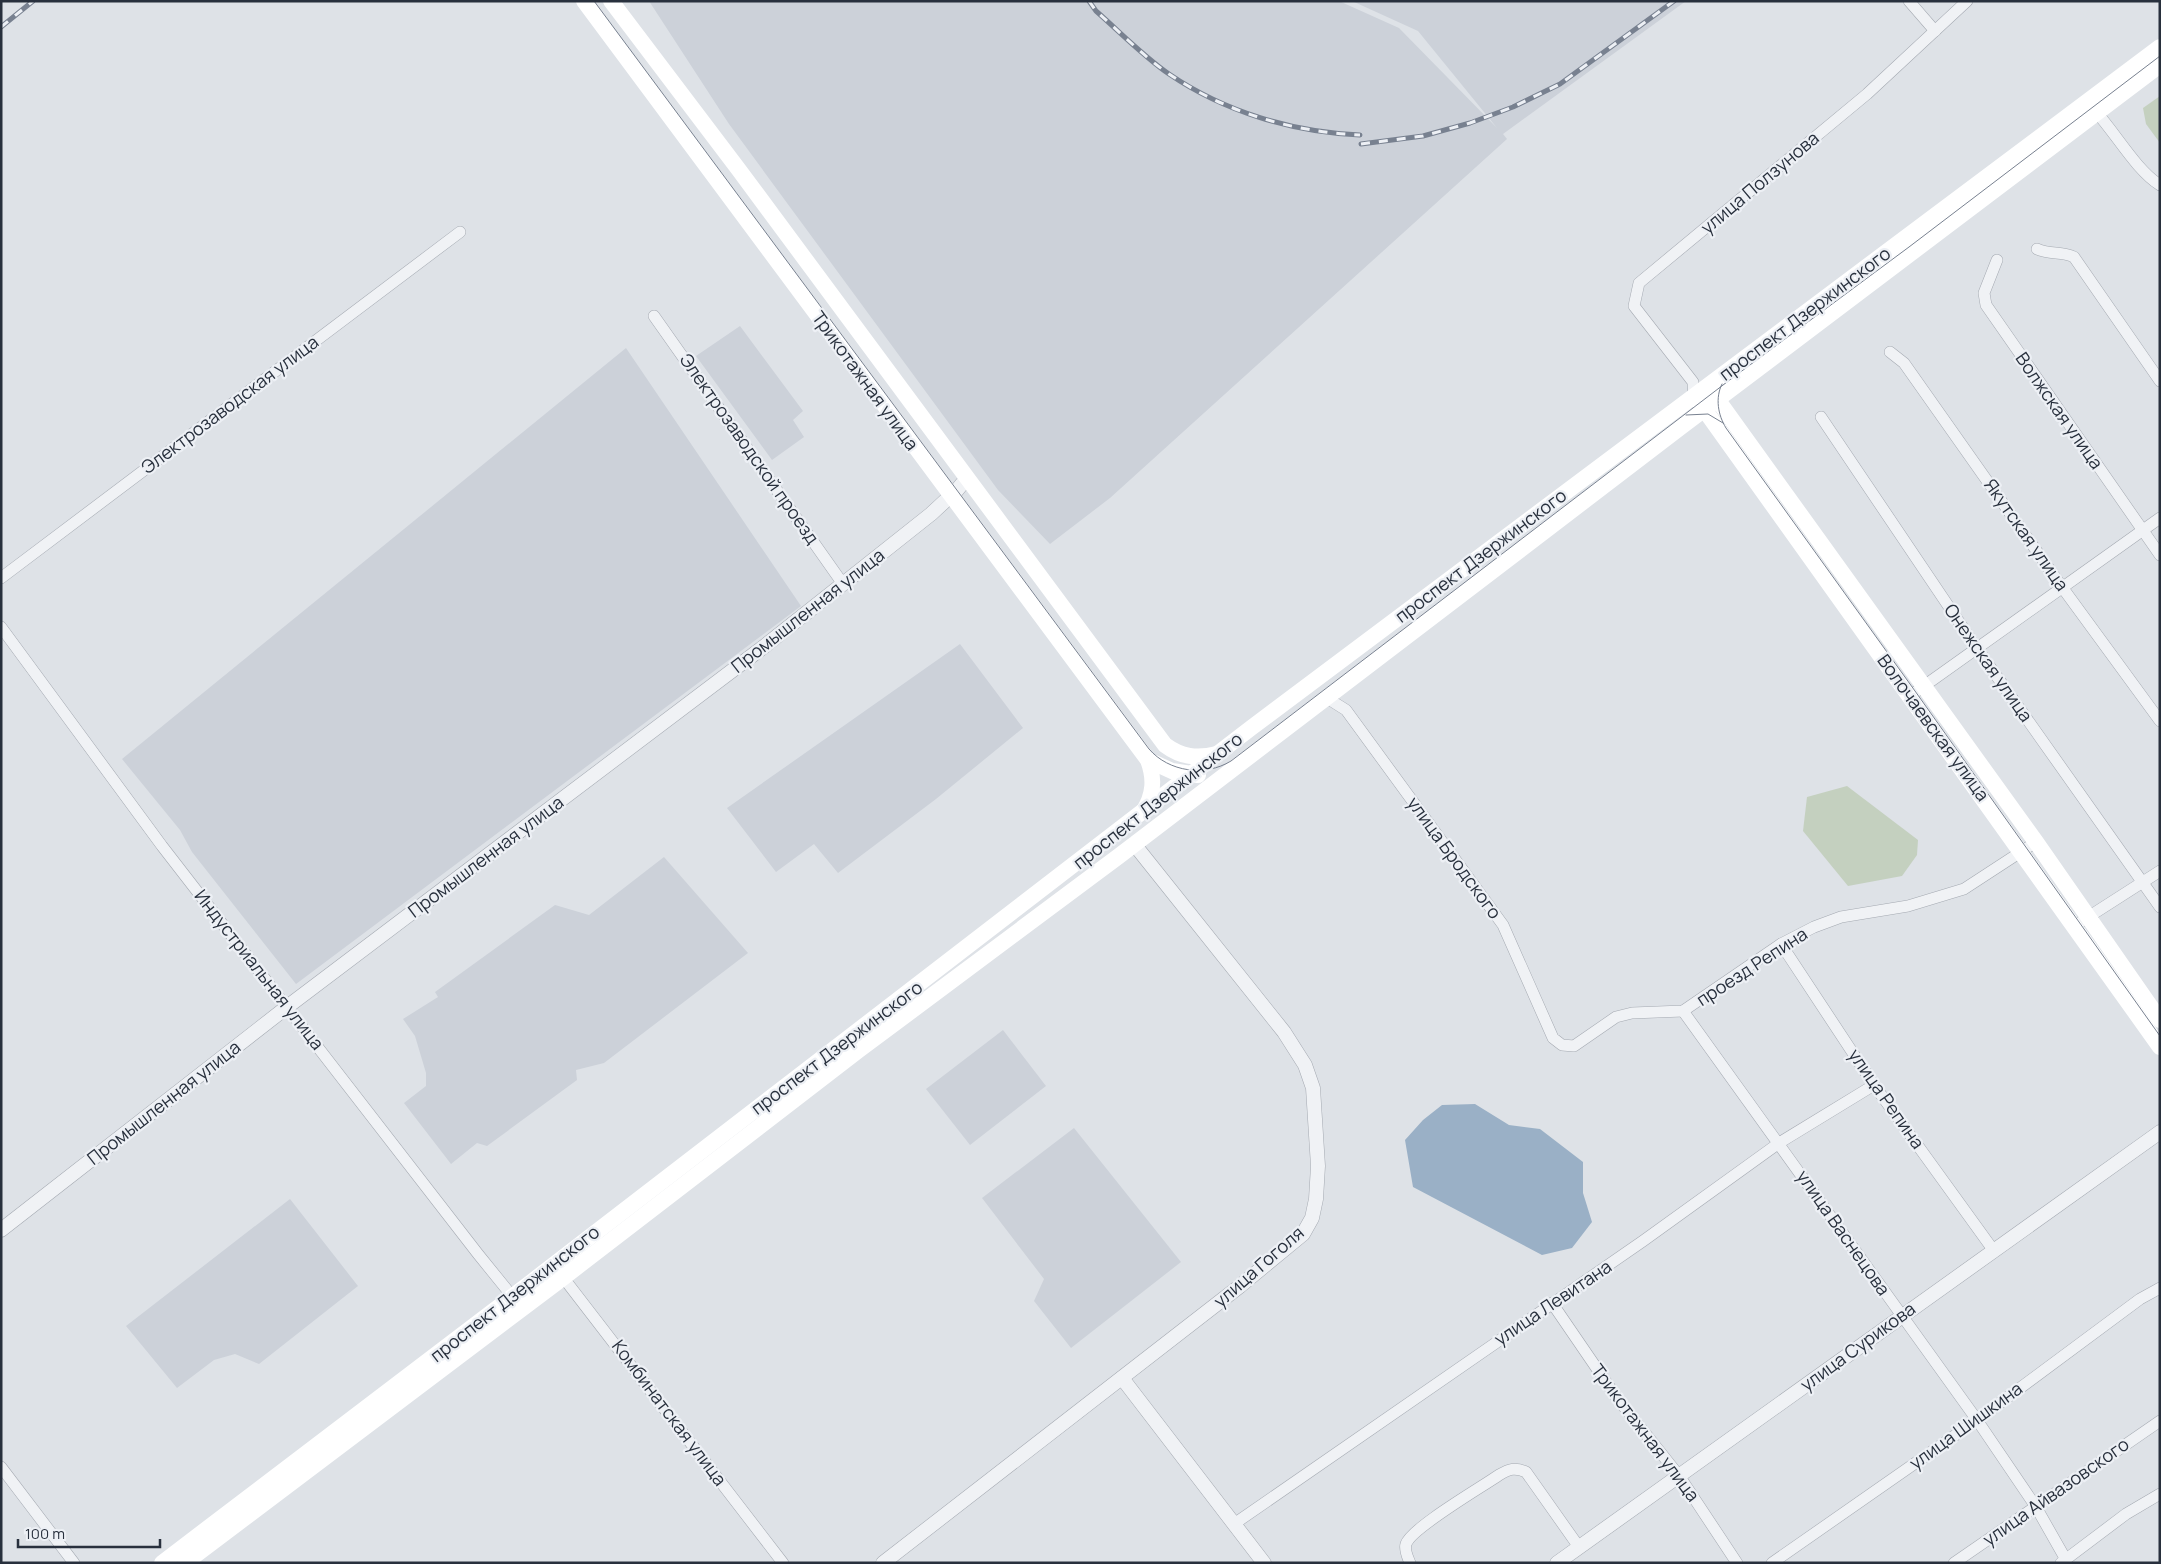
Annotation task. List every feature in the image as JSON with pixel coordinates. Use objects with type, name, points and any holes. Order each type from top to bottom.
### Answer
[{"type":"main road","name":"Трикотажная улица","points":[[584,1],[1148,760]]},
{"type":"main road","name":"Трикотажная улица","points":[[611,1],[739,170],[966,479],[1165,745]]},
{"type":"main road","name":"проспект Дзержинского","points":[[162,1563],[518,1302],[564,1277],[704,1168],[1235,768],[1718,400],[2092,108],[2160,47]]},
{"type":"main road","name":"проспект Дзержинского","points":[[185,1563],[518,1302],[553,1264],[1698,388],[2092,108],[2160,65]]},
{"type":"main road","name":"Волочаевская улица","points":[[1698,388],[1718,400],[2036,842],[2081,922],[2160,1046]]},
{"type":"main road","name":"Волочаевская улица","points":[[1698,388],[1704,410],[2022,851],[2160,1020]]},
{"type":"main road","points":[[1165,745],[1173,751],[1190,757],[1206,757],[1219,754]]},
{"type":"main road","points":[[1155,828],[1164,812],[1171,791],[1172,771],[1165,745]]},
{"type":"main road","points":[[1148,760],[1172,771],[1192,775],[1207,776],[1235,768]]},
{"type":"main road","points":[[1141,815],[1151,799],[1153,780],[1148,760]]},
{"type":"street","points":[[1909,1],[1935,31]]},
{"type":"street","name":"улица Ползунова","points":[[1698,388],[1634,306],[1639,283],[1868,94],[1967,1]]},
{"type":"street","points":[[2092,108],[2111,128],[2149,179],[2160,185]]},
{"type":"street","name":"Электрозаводская улица","points":[[1,578],[460,232]]},
{"type":"street","points":[[2037,249],[2048,254],[2065,253],[2074,257],[2160,382]]},
{"type":"street","name":"Волжская улица","points":[[1997,260],[1984,293],[1986,305],[2160,555]]},
{"type":"street","name":"Электрозаводской проезд","points":[[654,316],[843,584]]},
{"type":"street","name":"Якутская улица","points":[[1890,352],[1904,363],[2160,722]]},
{"type":"street","name":"Онежская улица","points":[[1822,417],[1976,647],[2160,907]]},
{"type":"street","name":"Промышленная улица","points":[[1,1230],[287,1007],[577,789],[843,584],[951,497],[966,479]]},
{"type":"street","points":[[1910,696],[1976,647],[2160,518]]},
{"type":"street","name":"Индустриальная улица","points":[[1,627],[162,846],[518,1302]]},
{"type":"street","name":"улица Бродского","points":[[1327,698],[1346,710],[1474,888],[1503,925],[1552,1038]]},
{"type":"street","name":"проезд Репина","points":[[1552,1038],[1562,1045],[1574,1046],[1616,1017],[1632,1013],[1683,1011],[1781,944],[1814,927],[1841,917],[1908,906],[1964,889],[2036,842]]},
{"type":"street","name":"улица Гоголя","points":[[883,1563],[1122,1378],[1303,1234],[1312,1218],[1316,1199],[1318,1166],[1313,1088],[1306,1065],[1284,1032],[1134,844]]},
{"type":"street","points":[[2081,922],[2160,871]]},
{"type":"street","name":"улица Репина","points":[[1781,944],[1874,1085],[1994,1250]]},
{"type":"street","name":"улица Васнецова","points":[[1683,1011],[1977,1420],[2036,1507],[2063,1560]]},
{"type":"street","name":"улица Левитана","points":[[1234,1524],[1643,1242],[1779,1143],[1874,1085]]},
{"type":"street","name":"улица Сурикова","points":[[1557,1563],[1680,1477],[2160,1132]]},
{"type":"street","name":"Комбинатская улица","points":[[553,1264],[784,1563]]},
{"type":"street","name":"улица Шишкина","points":[[1772,1563],[1977,1420],[2140,1299],[2160,1288]]},
{"type":"street","name":"Трикотажная улица","points":[[1552,1303],[1617,1398],[1680,1477],[1737,1563]]},
{"type":"street","points":[[1122,1378],[1264,1563]]},
{"type":"street","name":"улица Айвазовского","points":[[1954,1563],[2160,1422]]},
{"type":"street","points":[[1,1467],[74,1563]]},
{"type":"street","points":[[1410,1563],[1405,1549],[1406,1543],[1417,1530],[1499,1475],[1517,1468],[1526,1472],[1579,1547]]},
{"type":"street","points":[[2063,1560],[2126,1514],[2160,1494]]},
{"type":"shaded area","points":[[649,1],[1339,1],[1399,28],[1497,128],[1418,31],[1352,1],[1686,1],[1503,134],[1507,139],[1110,498],[1050,544],[998,490],[729,124]]},
{"type":"shaded area","points":[[740,326],[803,411],[793,420],[804,437],[772,460],[696,356]]},
{"type":"shaded area","points":[[626,348],[801,606],[296,984],[192,852],[180,830],[122,759]]},
{"type":"shaded area","points":[[960,644],[1023,728],[936,799],[838,873],[814,844],[776,872],[727,808]]},
{"type":"shaded area","points":[[664,857],[748,953],[604,1063],[576,1070],[577,1080],[487,1146],[477,1143],[451,1164],[404,1103],[426,1086],[426,1073],[415,1036],[403,1019],[438,997],[435,992],[555,905],[589,915]]},
{"type":"shaded area","points":[[1003,1030],[1046,1086],[970,1145],[926,1089]]},
{"type":"shaded area","points":[[1074,1128],[1181,1262],[1071,1348],[1034,1301],[1044,1279],[982,1198]]},
{"type":"shaded area","points":[[290,1199],[358,1286],[259,1364],[235,1354],[214,1360],[177,1388],[126,1326]]},
{"type":"green space","points":[[2160,96],[2160,143],[2146,124],[2143,108]]},
{"type":"green space","points":[[1847,786],[1918,840],[1917,855],[1902,876],[1848,886],[1803,831],[1807,797]]},
{"type":"water","points":[[1475,1104],[1509,1125],[1540,1129],[1583,1162],[1583,1193],[1592,1222],[1572,1248],[1542,1255],[1413,1187],[1405,1140],[1423,1120],[1442,1105]]},
{"type":"tram line","points":[[594,1],[1149,749],[1167,763],[1188,770],[1210,769],[1231,761],[1727,382],[1909,247],[2160,56]]},
{"type":"tram line","points":[[1722,384],[1718,406],[1726,428],[2160,1036]]},
{"type":"tram line","points":[[1686,415],[1708,414],[1723,423]]},
{"type":"railway","points":[[1,27],[33,1]]},
{"type":"railway","points":[[1089,1],[1096,11],[1159,67],[1213,99],[1260,118],[1284,124],[1309,130],[1360,135]]},
{"type":"railway","points":[[1361,144],[1423,136],[1470,123],[1513,107],[1560,84],[1674,1]]}]
